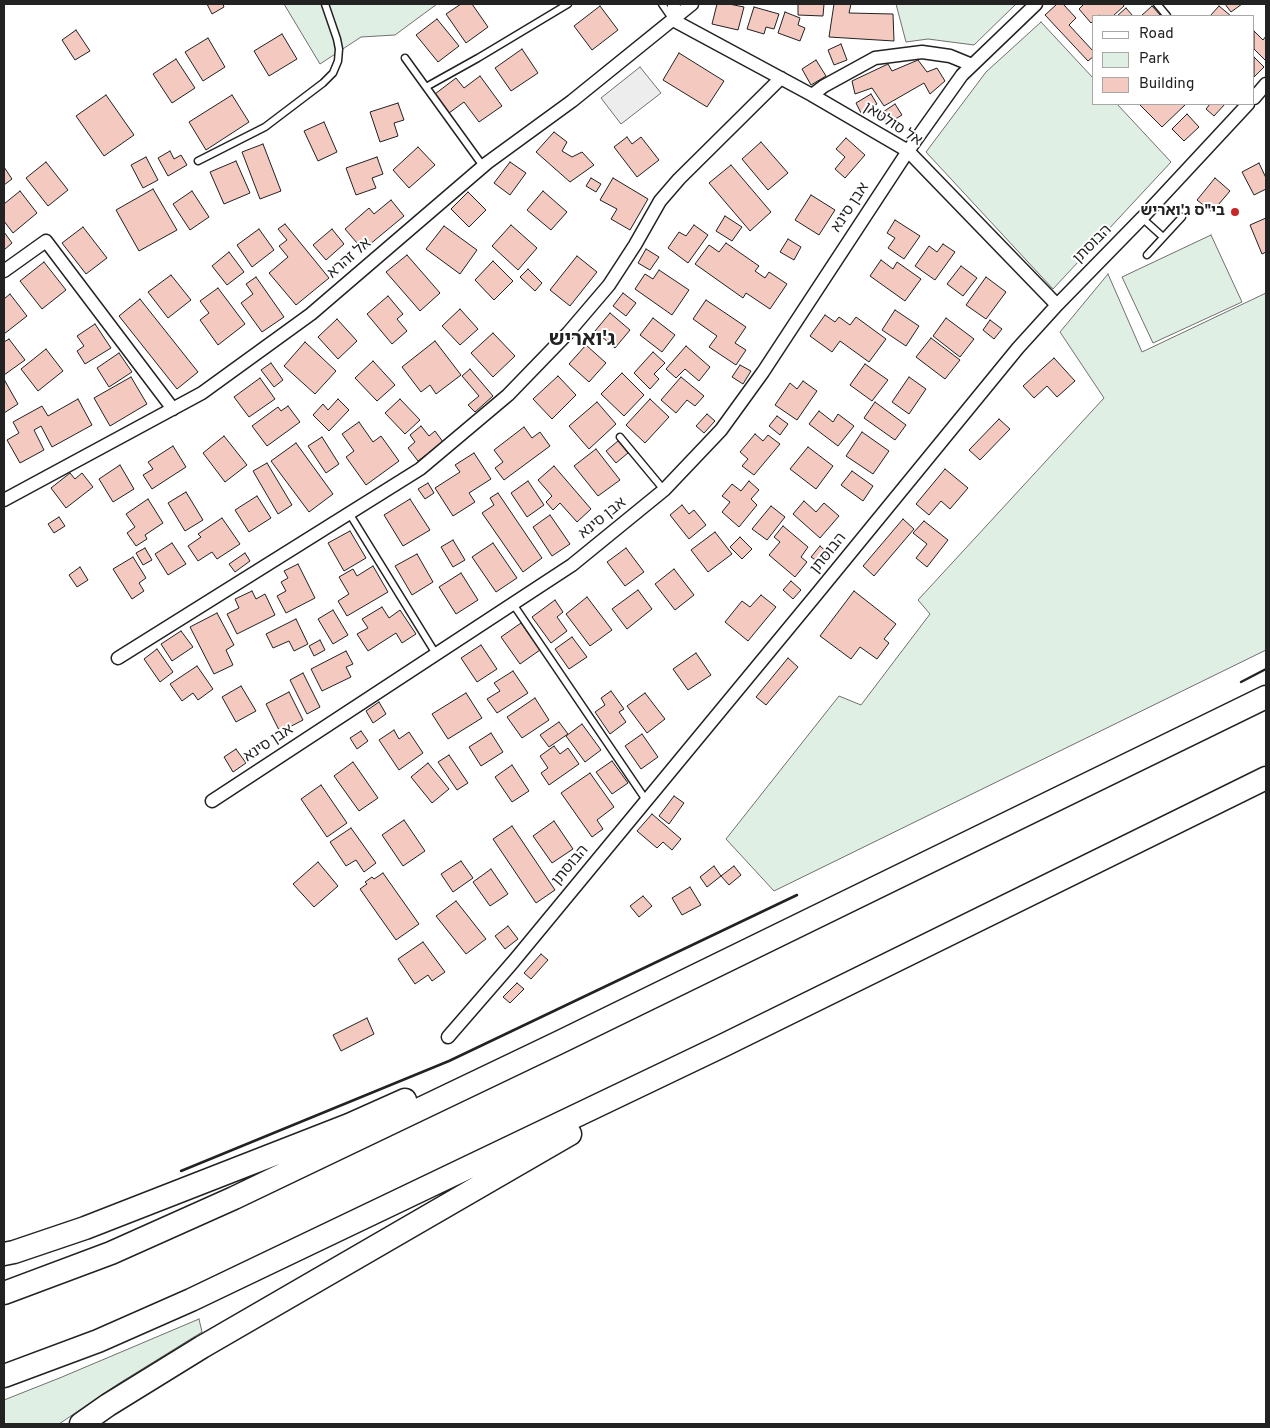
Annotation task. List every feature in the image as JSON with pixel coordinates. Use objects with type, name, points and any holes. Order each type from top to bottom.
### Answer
[{"type":"highway","points":[[4,1293],[111,1253],[234,1198],[560,1042],[1266,697]]},
{"type":"highway","points":[[4,1376],[98,1341],[190,1300],[722,1046],[1266,778]]},
{"type":"highway","points":[[4,1254],[86,1228],[348,1125],[758,945]]},
{"type":"highway","points":[[81,1424],[108,1405],[202,1348],[722,1046]]},
{"type":"street","points":[[673,20],[674,4]]},
{"type":"street","name":"אל זהרא","points":[[4,500],[202,393],[311,314],[483,166],[572,101],[692,4]]},
{"type":"street","name":"אבן סינא","points":[[212,801],[572,565],[664,490],[721,430],[763,372],[908,150],[962,76],[1036,4]]},
{"type":"street","name":"אל סולטאן","points":[[673,20],[812,95],[908,150],[1057,305]]},
{"type":"street","points":[[812,95],[824,86],[875,58],[922,52],[950,56],[972,65]]},
{"type":"street","points":[[118,658],[420,468],[508,395],[568,333],[609,285],[660,201],[679,179],[781,78]]},
{"type":"street","points":[[1255,97],[1266,84]]},
{"type":"street","name":"הבוסתן","points":[[448,1037],[513,962],[1018,348],[1247,105]]},
{"type":"street","points":[[4,272],[46,241],[173,409]]},
{"type":"lane","points":[[198,161],[265,128],[333,73],[338,60],[339,49],[325,4]]},
{"type":"lane","points":[[426,87],[568,4]]},
{"type":"lane","points":[[662,4],[673,20]]},
{"type":"lane","points":[[1158,4],[1166,15]]},
{"type":"lane","points":[[405,58],[483,166]]},
{"type":"lane","points":[[1146,255],[1182,217]]},
{"type":"lane","points":[[1142,218],[1163,237]]},
{"type":"lane","points":[[620,437],[664,490]]},
{"type":"lane","points":[[349,513],[436,654]]},
{"type":"lane","points":[[513,604],[646,800]]},
{"type":"green space","points":[[284,4],[437,4],[395,35],[361,37],[320,64]]},
{"type":"green space","points":[[896,4],[1016,4],[974,45],[928,39],[906,42]]},
{"type":"green space","points":[[1041,22],[1092,77],[1092,105],[1118,105],[1171,162],[1053,289],[926,152],[986,72]]},
{"type":"green space","points":[[1211,235],[1242,302],[1153,343],[1122,277]]},
{"type":"green space","points":[[1108,274],[1142,352],[1266,293],[1266,650],[774,891],[726,839],[839,696],[861,705],[930,614],[918,600],[1104,398],[1060,332]]},
{"type":"green space","points":[[199,1319],[202,1332],[118,1384],[59,1424],[4,1424],[4,1400]]},
{"type":"shaded area","points":[[640,67],[661,93],[621,124],[601,98]]},
{"type":"building","points":[[207,4],[223,4],[224,7],[212,14]]},
{"type":"building","points":[[461,4],[472,4],[488,27],[466,43],[446,14]]},
{"type":"building","points":[[717,4],[744,7],[738,30],[712,24]]},
{"type":"building","points":[[798,4],[824,4],[823,16],[798,15]]},
{"type":"building","points":[[834,4],[851,4],[849,13],[893,14],[894,41],[829,37]]},
{"type":"building","points":[[1057,4],[1063,4],[1076,18],[1069,25],[1092,50],[1092,58],[1088,61],[1045,15]]},
{"type":"building","points":[[1084,4],[1123,4],[1124,6],[1114,15],[1092,15],[1091,23],[1079,9]]},
{"type":"building","points":[[1225,4],[1242,4],[1231,12]]},
{"type":"building","points":[[600,6],[618,30],[592,50],[574,26]]},
{"type":"building","points":[[1152,6],[1160,15],[1142,15]]},
{"type":"building","points":[[1219,6],[1230,15],[1211,15]]},
{"type":"building","points":[[754,7],[779,14],[774,29],[766,27],[764,34],[747,29]]},
{"type":"building","points":[[1126,8],[1132,15],[1118,15]]},
{"type":"building","points":[[785,12],[800,18],[798,25],[805,28],[800,41],[778,33]]},
{"type":"building","points":[[437,19],[459,46],[438,62],[416,35]]},
{"type":"building","points":[[76,30],[90,51],[75,60],[62,40]]},
{"type":"building","points":[[1255,32],[1263,40],[1266,36],[1266,61],[1255,50]]},
{"type":"building","points":[[282,34],[297,59],[269,76],[254,51]]},
{"type":"building","points":[[208,38],[225,67],[203,81],[185,52]]},
{"type":"building","points":[[841,44],[847,60],[834,65],[828,50]]},
{"type":"building","points":[[522,49],[538,73],[511,91],[495,68]]},
{"type":"building","points":[[679,53],[724,81],[707,107],[663,80]]},
{"type":"building","points":[[1255,58],[1264,67],[1255,76]]},
{"type":"building","points":[[176,59],[195,88],[172,103],[153,74]]},
{"type":"building","points":[[816,60],[826,76],[811,85],[802,69]]},
{"type":"building","points":[[918,60],[927,72],[937,68],[945,81],[930,94],[924,83],[884,106],[872,88],[855,94],[852,81],[888,64],[892,71]]},
{"type":"building","points":[[480,76],[502,106],[479,122],[464,102],[449,113],[435,94],[456,78],[464,88]]},
{"type":"building","points":[[871,94],[877,104],[861,113],[856,103]]},
{"type":"building","points":[[106,95],[134,135],[104,156],[76,116]]},
{"type":"building","points":[[232,95],[249,122],[206,150],[189,122]]},
{"type":"building","points":[[398,103],[404,120],[394,123],[398,136],[380,142],[370,112]]},
{"type":"building","points":[[895,104],[902,115],[887,124],[880,114]]},
{"type":"building","points":[[1140,105],[1185,105],[1162,127]]},
{"type":"building","points":[[1209,105],[1224,105],[1214,116],[1206,109]]},
{"type":"building","points":[[1187,114],[1199,127],[1184,141],[1172,129]]},
{"type":"building","points":[[324,122],[337,152],[318,161],[304,131]]},
{"type":"building","points":[[554,132],[567,142],[562,151],[572,157],[582,152],[594,165],[570,182],[536,152]]},
{"type":"building","points":[[627,137],[632,144],[641,137],[659,160],[637,177],[614,147]]},
{"type":"building","points":[[846,138],[865,155],[845,178],[835,169],[845,157],[836,149]]},
{"type":"building","points":[[761,142],[788,173],[768,190],[742,159]]},
{"type":"building","points":[[263,144],[281,191],[260,199],[242,152]]},
{"type":"building","points":[[418,147],[435,165],[409,188],[393,170]]},
{"type":"building","points":[[170,151],[174,159],[181,155],[187,165],[168,176],[158,158]]},
{"type":"building","points":[[146,157],[158,180],[143,188],[131,165]]},
{"type":"building","points":[[377,157],[383,174],[372,178],[376,188],[356,195],[346,168]]},
{"type":"building","points":[[236,161],[250,193],[224,204],[210,172]]},
{"type":"building","points":[[46,162],[68,190],[48,206],[26,178]]},
{"type":"building","points":[[510,162],[526,173],[510,195],[494,183]]},
{"type":"building","points":[[1259,163],[1266,178],[1266,189],[1254,195],[1242,172]]},
{"type":"building","points":[[731,165],[771,212],[750,231],[709,183]]},
{"type":"building","points":[[4,167],[12,179],[4,185]]},
{"type":"building","points":[[591,178],[601,184],[596,192],[586,186]]},
{"type":"building","points":[[613,178],[648,199],[630,230],[611,219],[617,209],[600,200]]},
{"type":"building","points":[[1215,178],[1230,191],[1212,212],[1197,200]]},
{"type":"building","points":[[153,189],[177,230],[139,251],[116,210]]},
{"type":"building","points":[[20,191],[37,213],[13,233],[4,221],[4,204]]},
{"type":"building","points":[[192,191],[209,217],[190,230],[173,204]]},
{"type":"building","points":[[543,191],[567,212],[551,230],[527,210]]},
{"type":"building","points":[[468,192],[486,210],[469,227],[451,209]]},
{"type":"building","points":[[811,195],[835,210],[819,235],[795,220]]},
{"type":"building","points":[[391,200],[404,216],[363,250],[345,229],[369,208],[374,214]]},
{"type":"building","points":[[725,216],[742,227],[732,241],[716,231]]},
{"type":"building","points":[[1266,218],[1266,252],[1262,254],[1250,225]]},
{"type":"building","points":[[895,220],[920,236],[904,259],[888,248],[895,238],[887,233]]},
{"type":"building","points":[[285,224],[329,278],[296,305],[269,273],[288,257],[279,246],[287,240],[278,229]]},
{"type":"building","points":[[511,225],[537,248],[518,270],[492,246]]},
{"type":"building","points":[[694,225],[708,235],[688,263],[668,248],[679,232],[686,236]]},
{"type":"building","points":[[444,226],[477,250],[460,274],[426,249]]},
{"type":"building","points":[[83,227],[107,258],[86,274],[62,243]]},
{"type":"building","points":[[259,229],[274,250],[252,267],[237,245]]},
{"type":"building","points":[[332,229],[344,244],[326,260],[313,245]]},
{"type":"building","points":[[4,232],[12,243],[4,250]]},
{"type":"building","points":[[788,239],[801,247],[794,260],[780,252]]},
{"type":"building","points":[[726,243],[759,266],[755,271],[765,278],[769,272],[787,284],[770,309],[746,293],[743,298],[695,264],[709,245],[719,252]]},
{"type":"building","points":[[943,244],[955,252],[935,280],[915,266],[929,246],[937,252]]},
{"type":"building","points":[[646,249],[659,257],[650,270],[638,263]]},
{"type":"building","points":[[229,252],[244,272],[227,285],[212,266]]},
{"type":"building","points":[[407,255],[440,293],[420,311],[386,272]]},
{"type":"building","points":[[577,256],[597,272],[570,306],[550,290]]},
{"type":"building","points":[[881,260],[893,269],[897,262],[921,279],[905,301],[870,276]]},
{"type":"building","points":[[493,261],[513,281],[494,300],[475,280]]},
{"type":"building","points":[[44,262],[66,290],[42,309],[20,281]]},
{"type":"building","points":[[961,266],[977,278],[963,296],[947,284]]},
{"type":"building","points":[[528,269],[542,283],[535,291],[520,277]]},
{"type":"building","points":[[659,270],[689,290],[672,315],[635,289],[645,274],[653,279]]},
{"type":"building","points":[[171,275],[191,300],[168,318],[148,292]]},
{"type":"building","points":[[256,277],[284,317],[262,332],[241,303],[253,294],[246,284]]},
{"type":"building","points":[[986,277],[1006,292],[986,319],[966,305]]},
{"type":"building","points":[[218,288],[245,324],[218,345],[200,320],[209,313],[200,301]]},
{"type":"building","points":[[623,293],[636,303],[626,316],[613,306]]},
{"type":"building","points":[[10,294],[27,316],[4,334],[4,299]]},
{"type":"building","points":[[388,296],[403,314],[397,319],[407,331],[392,344],[367,314]]},
{"type":"building","points":[[140,299],[198,372],[177,389],[119,316]]},
{"type":"building","points":[[706,300],[746,327],[735,343],[746,350],[736,365],[709,347],[717,336],[693,319]]},
{"type":"building","points":[[460,309],[478,329],[460,345],[442,326]]},
{"type":"building","points":[[895,310],[919,326],[906,346],[882,330]]},
{"type":"building","points":[[610,313],[630,330],[615,348],[595,331]]},
{"type":"building","points":[[825,315],[835,322],[839,317],[850,325],[856,317],[886,339],[869,362],[840,341],[832,352],[810,336]]},
{"type":"building","points":[[653,318],[675,335],[662,352],[640,335]]},
{"type":"building","points":[[946,318],[974,339],[960,357],[933,336]]},
{"type":"building","points":[[337,319],[357,341],[338,359],[318,337]]},
{"type":"building","points":[[990,320],[1002,329],[994,339],[983,330]]},
{"type":"building","points":[[95,324],[111,348],[85,364],[77,351],[84,346],[77,336]]},
{"type":"building","points":[[493,333],[515,356],[493,377],[471,353]]},
{"type":"building","points":[[931,338],[960,360],[945,379],[916,357]]},
{"type":"building","points":[[9,339],[25,360],[4,375],[4,342]]},
{"type":"building","points":[[435,341],[461,375],[436,394],[430,385],[421,392],[402,367]]},
{"type":"building","points":[[305,342],[336,371],[315,394],[284,366]]},
{"type":"building","points":[[586,345],[606,363],[589,382],[569,364]]},
{"type":"building","points":[[686,346],[710,367],[699,381],[685,369],[676,378],[666,369]]},
{"type":"building","points":[[46,349],[63,371],[38,391],[21,369]]},
{"type":"building","points":[[653,352],[665,363],[654,374],[659,379],[650,389],[634,373]]},
{"type":"building","points":[[119,353],[132,372],[109,387],[97,368]]},
{"type":"building","points":[[1054,358],[1075,381],[1057,397],[1047,386],[1034,398],[1023,386]]},
{"type":"building","points":[[373,361],[395,385],[377,401],[355,378]]},
{"type":"building","points":[[271,363],[283,380],[274,387],[261,370]]},
{"type":"building","points":[[865,364],[888,380],[872,401],[850,385]]},
{"type":"building","points":[[740,365],[751,371],[743,384],[732,377]]},
{"type":"building","points":[[470,369],[493,396],[475,412],[468,405],[479,396],[462,376]]},
{"type":"building","points":[[622,373],[644,395],[624,416],[601,394]]},
{"type":"building","points":[[558,376],[576,395],[552,419],[533,399]]},
{"type":"building","points":[[131,377],[147,404],[110,426],[94,398]]},
{"type":"building","points":[[681,377],[704,396],[695,406],[687,400],[676,413],[661,400]]},
{"type":"building","points":[[909,377],[926,389],[909,414],[892,402]]},
{"type":"building","points":[[260,378],[275,399],[249,417],[234,397]]},
{"type":"building","points":[[803,381],[817,391],[797,420],[775,405],[790,383],[797,389]]},
{"type":"building","points":[[4,382],[18,404],[4,413]]},
{"type":"building","points":[[78,399],[92,425],[52,447],[41,426],[34,430],[44,450],[20,463],[7,440],[19,433],[13,422],[42,406],[48,416]]},
{"type":"building","points":[[338,399],[349,410],[329,431],[313,415],[323,404],[328,410]]},
{"type":"building","points":[[400,399],[420,420],[405,434],[385,413]]},
{"type":"building","points":[[650,399],[669,417],[645,443],[626,425]]},
{"type":"building","points":[[597,402],[616,424],[589,449],[569,426]]},
{"type":"building","points":[[875,402],[906,425],[895,440],[864,418]]},
{"type":"building","points":[[288,406],[300,422],[267,446],[252,426],[278,407],[281,411]]},
{"type":"building","points":[[819,411],[833,422],[838,414],[854,426],[838,446],[809,424]]},
{"type":"building","points":[[707,414],[715,421],[704,433],[696,426]]},
{"type":"building","points":[[777,416],[788,424],[780,435],[769,426]]},
{"type":"building","points":[[999,419],[1010,429],[980,460],[969,450]]},
{"type":"building","points":[[359,422],[373,442],[381,436],[399,461],[366,485],[346,457],[354,451],[342,434]]},
{"type":"building","points":[[421,426],[429,436],[435,431],[443,442],[418,461],[408,448],[415,442],[410,435]]},
{"type":"building","points":[[524,427],[532,438],[540,432],[550,446],[504,480],[495,468],[503,462],[494,450]]},
{"type":"building","points":[[862,432],[889,451],[873,474],[846,456]]},
{"type":"building","points":[[755,434],[763,441],[768,435],[780,444],[754,475],[742,466],[748,459],[740,452]]},
{"type":"building","points":[[224,436],[247,465],[225,482],[203,453]]},
{"type":"building","points":[[322,437],[339,464],[326,473],[308,446]]},
{"type":"building","points":[[618,441],[628,453],[616,463],[606,451]]},
{"type":"building","points":[[296,443],[333,494],[309,512],[271,461]]},
{"type":"building","points":[[173,446],[186,467],[152,489],[143,475],[153,469],[148,462]]},
{"type":"building","points":[[808,447],[833,466],[816,489],[790,469]]},
{"type":"building","points":[[596,449],[620,480],[598,496],[574,466]]},
{"type":"building","points":[[474,453],[491,479],[469,493],[475,502],[453,516],[435,488],[460,472],[455,465]]},
{"type":"building","points":[[267,463],[292,505],[278,514],[253,471]]},
{"type":"building","points":[[120,465],[134,489],[113,502],[99,479]]},
{"type":"building","points":[[554,466],[591,509],[577,522],[560,503],[553,510],[546,502],[552,496],[538,480]]},
{"type":"building","points":[[945,469],[968,488],[950,509],[941,501],[929,515],[916,504]]},
{"type":"building","points":[[852,471],[873,486],[863,501],[841,485]]},
{"type":"building","points":[[70,473],[75,479],[82,473],[93,487],[66,508],[51,488]]},
{"type":"building","points":[[528,481],[544,505],[527,517],[511,493]]},
{"type":"building","points":[[749,481],[759,490],[751,499],[757,505],[739,527],[722,512],[730,502],[722,496],[732,484],[741,491]]},
{"type":"building","points":[[428,483],[434,493],[425,499],[418,489]]},
{"type":"building","points":[[186,492],[203,520],[185,531],[168,503]]},
{"type":"building","points":[[498,493],[542,558],[523,572],[482,513],[494,505],[490,498]]},
{"type":"building","points":[[257,496],[271,518],[249,532],[235,510]]},
{"type":"building","points":[[148,499],[163,523],[145,535],[147,539],[136,546],[127,533],[135,527],[126,514]]},
{"type":"building","points":[[410,499],[430,530],[403,546],[384,515]]},
{"type":"building","points":[[804,501],[816,512],[824,503],[839,516],[820,538],[793,514]]},
{"type":"building","points":[[682,505],[689,514],[694,510],[706,525],[689,539],[670,515]]},
{"type":"building","points":[[771,506],[785,517],[767,540],[752,529]]},
{"type":"building","points":[[550,515],[570,544],[552,556],[533,527]]},
{"type":"building","points":[[59,517],[65,526],[54,533],[48,524]]},
{"type":"building","points":[[222,518],[240,544],[217,559],[212,552],[198,561],[188,546],[201,537],[198,534]]},
{"type":"building","points":[[903,519],[914,529],[874,576],[863,566]]},
{"type":"building","points":[[924,521],[948,540],[927,567],[916,558],[927,544],[913,533]]},
{"type":"building","points":[[783,526],[808,547],[801,557],[807,562],[795,577],[769,555],[780,542],[774,537]]},
{"type":"building","points":[[350,531],[366,558],[344,571],[328,543]]},
{"type":"building","points":[[715,532],[732,554],[708,572],[691,550]]},
{"type":"building","points":[[740,537],[752,549],[742,559],[730,547]]},
{"type":"building","points":[[453,540],[465,560],[453,567],[441,547]]},
{"type":"building","points":[[172,543],[186,564],[168,575],[155,554]]},
{"type":"building","points":[[493,543],[517,578],[496,592],[472,557]]},
{"type":"building","points":[[820,546],[828,553],[820,563],[811,557]]},
{"type":"building","points":[[145,548],[152,560],[143,565],[136,553]]},
{"type":"building","points":[[626,548],[644,572],[625,586],[607,562]]},
{"type":"building","points":[[245,553],[250,561],[235,572],[229,564]]},
{"type":"building","points":[[417,554],[433,582],[412,595],[395,566]]},
{"type":"building","points":[[133,557],[146,578],[139,583],[144,591],[132,599],[113,569]]},
{"type":"building","points":[[298,564],[315,598],[286,613],[277,596],[286,591],[281,582],[288,578],[284,571]]},
{"type":"building","points":[[373,566],[388,592],[347,616],[338,601],[349,594],[339,577],[353,569],[357,576]]},
{"type":"building","points":[[80,567],[88,580],[77,587],[69,575]]},
{"type":"building","points":[[674,569],[694,595],[675,610],[655,584]]},
{"type":"building","points":[[461,573],[478,600],[456,614],[439,587]]},
{"type":"building","points":[[791,581],[801,590],[793,599],[783,590]]},
{"type":"building","points":[[638,590],[652,609],[627,629],[612,609]]},
{"type":"building","points":[[252,591],[256,599],[265,594],[275,615],[237,634],[227,614],[239,608],[235,599]]},
{"type":"building","points":[[854,591],[896,624],[884,639],[889,643],[877,659],[860,647],[851,659],[820,636]]},
{"type":"building","points":[[761,595],[776,607],[748,641],[725,622],[742,601],[750,607]]},
{"type":"building","points":[[587,597],[612,630],[590,646],[566,614]]},
{"type":"building","points":[[555,600],[563,612],[557,617],[567,631],[551,643],[532,617]]},
{"type":"building","points":[[382,607],[389,618],[400,610],[416,634],[402,643],[396,633],[368,651],[357,634],[368,628],[362,619]]},
{"type":"building","points":[[333,610],[348,635],[333,644],[318,619]]},
{"type":"building","points":[[217,613],[234,645],[226,650],[233,665],[214,674],[190,627]]},
{"type":"building","points":[[296,619],[308,644],[294,651],[289,641],[273,648],[266,634]]},
{"type":"building","points":[[521,623],[540,650],[520,664],[501,637]]},
{"type":"building","points":[[181,631],[193,647],[172,661],[161,644]]},
{"type":"building","points":[[572,637],[587,657],[569,669],[555,649]]},
{"type":"building","points":[[320,640],[325,650],[314,656],[309,646]]},
{"type":"building","points":[[481,645],[497,669],[477,682],[461,658]]},
{"type":"building","points":[[157,649],[173,672],[160,682],[144,659]]},
{"type":"building","points":[[346,651],[353,664],[346,667],[351,677],[322,691],[311,669]]},
{"type":"building","points":[[696,653],[711,675],[688,690],[673,669]]},
{"type":"building","points":[[788,658],[798,667],[766,705],[756,697]]},
{"type":"building","points":[[197,666],[213,689],[198,700],[193,693],[182,701],[170,684]]},
{"type":"building","points":[[513,671],[528,693],[497,713],[487,699],[500,691],[494,683]]},
{"type":"building","points":[[303,673],[320,707],[307,714],[290,680]]},
{"type":"building","points":[[241,686],[256,711],[236,722],[222,697]]},
{"type":"building","points":[[611,691],[624,709],[619,712],[626,722],[610,734],[595,712],[605,705],[601,698]]},
{"type":"building","points":[[289,692],[303,720],[280,732],[266,704]]},
{"type":"building","points":[[466,693],[482,718],[448,739],[432,714]]},
{"type":"building","points":[[645,693],[665,719],[647,733],[627,706]]},
{"type":"building","points":[[535,698],[549,720],[522,738],[507,717]]},
{"type":"building","points":[[379,702],[386,714],[373,723],[366,711]]},
{"type":"building","points":[[559,722],[568,734],[549,747],[540,735]]},
{"type":"building","points":[[582,724],[601,750],[585,762],[566,736]]},
{"type":"building","points":[[394,730],[399,739],[409,732],[423,753],[399,770],[379,740]]},
{"type":"building","points":[[361,731],[368,741],[357,749],[350,738]]},
{"type":"building","points":[[491,733],[503,752],[481,766],[469,747]]},
{"type":"building","points":[[642,734],[658,757],[641,769],[625,746]]},
{"type":"building","points":[[554,746],[560,754],[568,748],[579,764],[549,785],[541,773],[548,768],[540,756]]},
{"type":"building","points":[[236,749],[246,763],[233,772],[224,757]]},
{"type":"building","points":[[449,755],[468,783],[457,790],[438,762]]},
{"type":"building","points":[[612,761],[628,783],[612,794],[596,772]]},
{"type":"building","points":[[353,762],[378,798],[359,811],[334,776]]},
{"type":"building","points":[[428,763],[449,789],[432,803],[411,777]]},
{"type":"building","points":[[512,765],[529,791],[512,802],[495,777]]},
{"type":"building","points":[[590,773],[614,807],[597,820],[603,829],[592,837],[561,793]]},
{"type":"building","points":[[321,785],[347,823],[327,837],[301,799]]},
{"type":"building","points":[[674,796],[684,803],[669,824],[659,816]]},
{"type":"building","points":[[652,814],[681,839],[672,850],[663,842],[657,848],[637,831]]},
{"type":"building","points":[[404,820],[425,851],[403,866],[382,835]]},
{"type":"building","points":[[554,821],[573,849],[552,863],[533,836]]},
{"type":"building","points":[[512,826],[555,890],[536,903],[493,839]]},
{"type":"building","points":[[351,828],[376,863],[364,872],[356,860],[346,866],[330,842]]},
{"type":"building","points":[[461,861],[473,878],[453,892],[441,874]]},
{"type":"building","points":[[318,862],[338,886],[314,907],[293,884]]},
{"type":"building","points":[[714,866],[721,876],[707,887],[700,877]]},
{"type":"building","points":[[734,866],[741,875],[729,885],[721,876]]},
{"type":"building","points":[[491,869],[508,894],[490,906],[473,882]]},
{"type":"building","points":[[383,873],[419,924],[396,940],[360,889],[372,877],[374,879]]},
{"type":"building","points":[[690,887],[701,905],[682,915],[672,898]]},
{"type":"building","points":[[643,896],[652,906],[639,917],[630,906]]},
{"type":"building","points":[[456,901],[486,939],[466,954],[436,916]]},
{"type":"building","points":[[508,926],[518,939],[505,949],[495,936]]},
{"type":"building","points":[[423,942],[445,972],[432,981],[428,975],[415,984],[398,959]]},
{"type":"building","points":[[541,954],[548,960],[531,979],[524,973]]},
{"type":"building","points":[[517,983],[524,989],[510,1003],[503,997]]},
{"type":"building","points":[[367,1018],[374,1034],[341,1051],[333,1035]]},
{"type":"wall","points":[[1241,682],[1266,669]]},
{"type":"wall","points":[[181,1171],[449,1061],[797,895]]},
{"type":"place","name":"בי\"ס ג'ואריש","points":[[1235,212]]},
{"type":"district","name":"ג'ואריש","points":[[582,341]]}]
